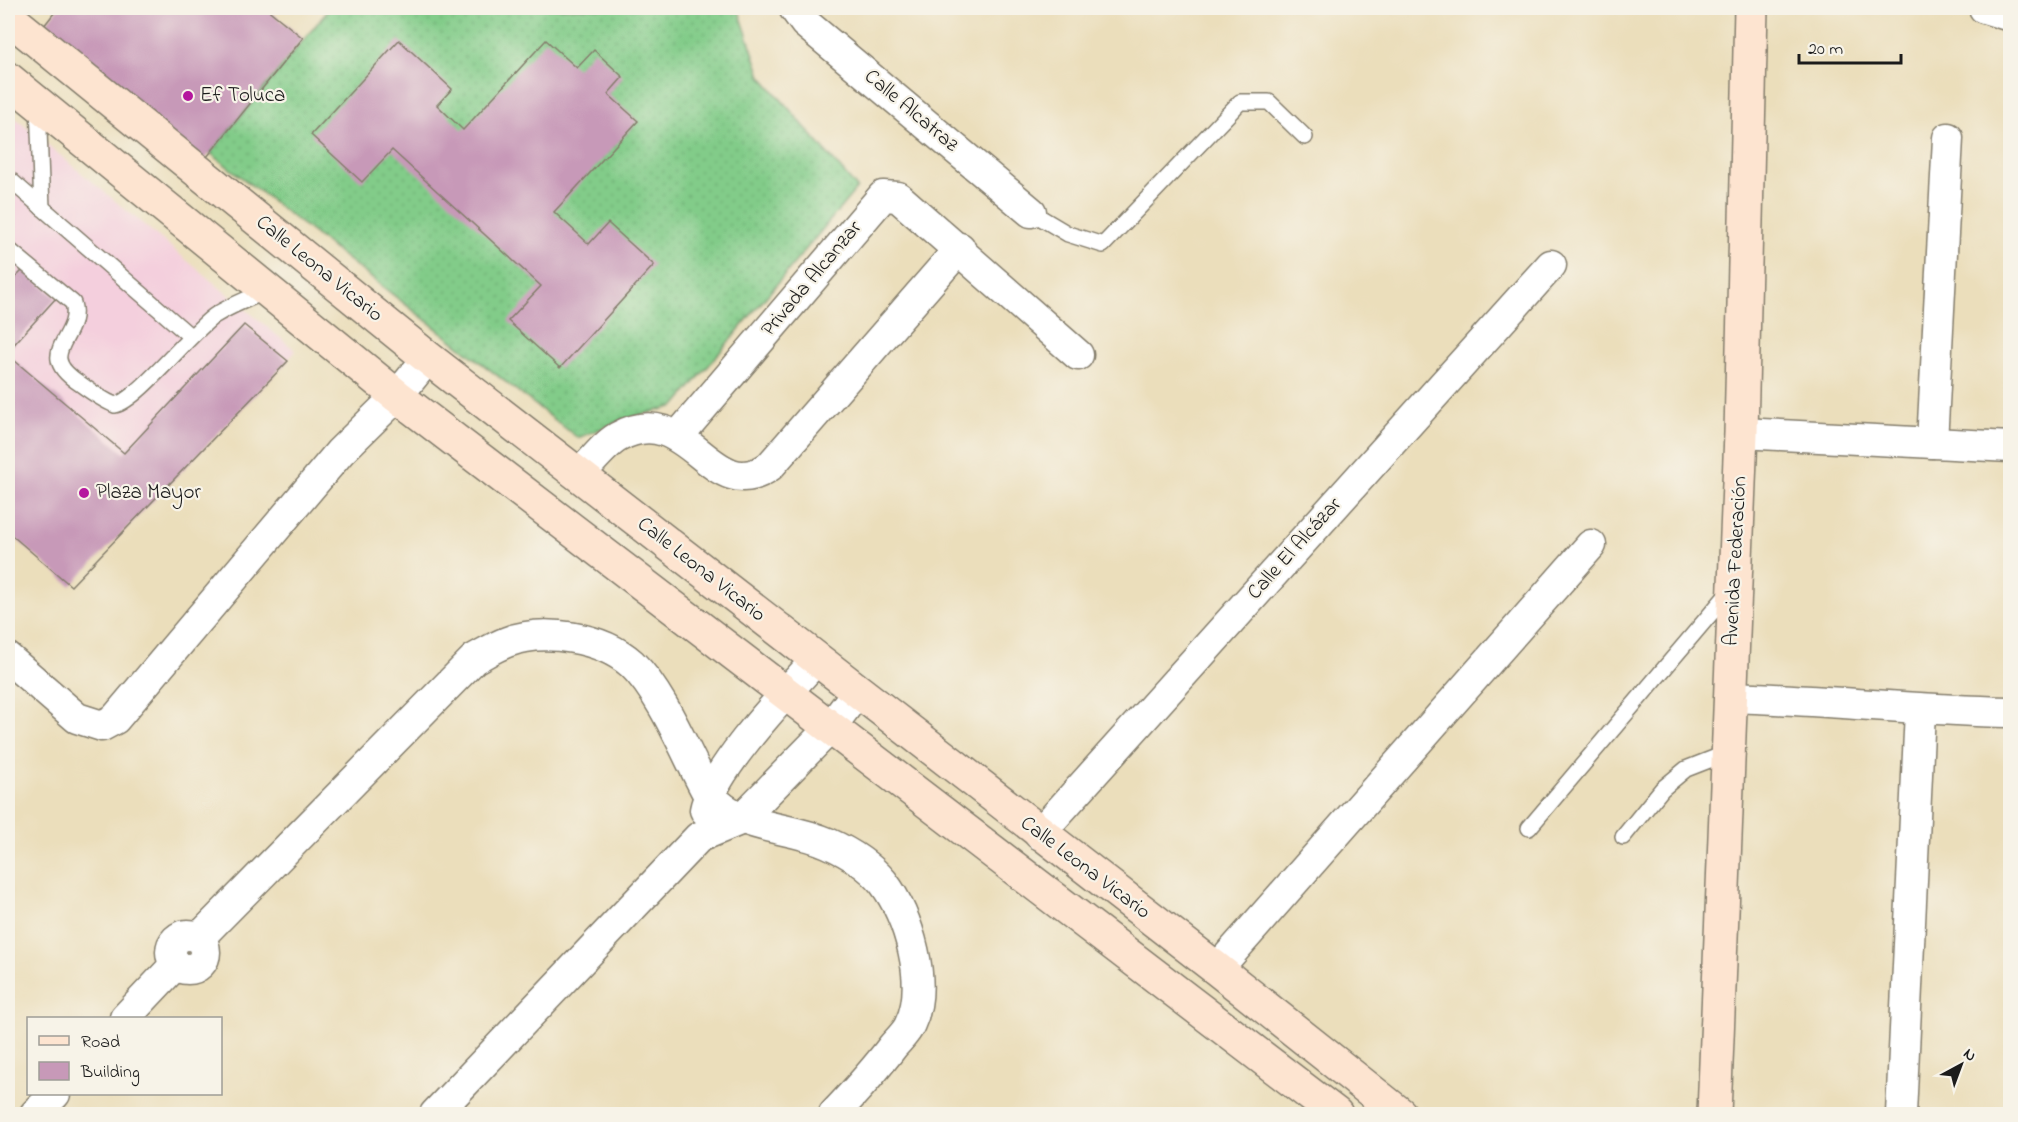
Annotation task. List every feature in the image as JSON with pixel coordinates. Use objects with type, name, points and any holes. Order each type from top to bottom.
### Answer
[{"type":"main road","name":"Avenida Federación","points":[[1714,1114],[1741,433],[1751,8]]},
{"type":"main road","name":"Calle Leona Vicario","points":[[8,17],[428,358],[1039,834],[1217,969],[1400,1114]]},
{"type":"main road","name":"Calle Leona Vicario","points":[[8,79],[397,396],[1320,1110]]},
{"type":"street","name":"Calle Alcatraz","points":[[794,8],[805,23],[1031,212]]},
{"type":"street","points":[[1984,8],[2010,16]]},
{"type":"street","points":[[1932,443],[1948,138]]},
{"type":"street","name":"Privada Alcanzar","points":[[679,435],[884,196],[898,197],[960,248],[1078,355]]},
{"type":"street","points":[[579,476],[617,437],[633,431],[648,429],[679,435],[726,474],[743,478],[758,475],[770,466],[960,248]]},
{"type":"street","name":"Calle El Alcázar","points":[[1039,834],[1551,265]]},
{"type":"street","points":[[8,658],[77,718],[102,726],[115,719],[340,452],[397,396],[428,358]]},
{"type":"street","points":[[1741,433],[2010,447]]},
{"type":"street","points":[[1217,969],[1591,545]]},
{"type":"street","points":[[126,1017],[176,964],[191,969],[198,966],[206,952],[199,938],[474,659],[508,642],[545,634],[591,641],[631,663],[652,690],[708,794],[716,803],[740,820],[826,842],[861,861],[882,881],[897,904],[917,968],[918,996],[910,1025],[870,1076],[834,1114]]},
{"type":"street","points":[[699,837],[708,794],[784,694],[816,660]]},
{"type":"street","points":[[435,1114],[699,837],[740,820],[830,729],[857,692]]},
{"type":"street","points":[[1730,697],[1797,699],[1920,711],[2010,712]]},
{"type":"street","points":[[1901,1114],[1920,711]]},
{"type":"street","points":[[35,1114],[53,1095]]},
{"type":"lane","points":[[1031,212],[1068,234],[1103,245],[1240,102],[1269,102],[1305,137]]},
{"type":"lane","points":[[38,105],[42,208]]},
{"type":"lane","points":[[8,178],[190,336]]},
{"type":"lane","points":[[8,249],[73,303],[75,319],[58,357],[60,368],[115,405],[129,399],[190,336],[232,306],[268,290]]},
{"type":"lane","points":[[1529,828],[1734,587]]},
{"type":"lane","points":[[1623,837],[1662,789],[1686,769],[1727,753]]},
{"type":"shaded area","points":[[8,112],[296,351],[71,586],[8,532]]},
{"type":"green space","points":[[330,8],[738,8],[761,76],[857,188],[675,406],[625,419],[578,438],[210,153]]},
{"type":"building","name":"Ef Toluca","points":[[58,8],[266,8],[303,38],[203,162],[40,31]]},
{"type":"building","points":[[399,40],[452,89],[437,105],[463,130],[546,40],[577,68],[594,50],[623,77],[608,94],[638,121],[554,212],[589,244],[608,223],[654,265],[560,368],[508,321],[541,286],[392,150],[362,182],[311,135]]},
{"type":"building","points":[[23,270],[56,298],[8,351],[8,285]]},
{"type":"building","name":"Plaza Mayor","points":[[244,325],[288,361],[71,586],[8,532],[8,355],[124,453]]},
{"type":"place","name":"Ef Toluca","points":[[188,96]]},
{"type":"place","name":"Plaza Mayor","points":[[84,493]]}]
